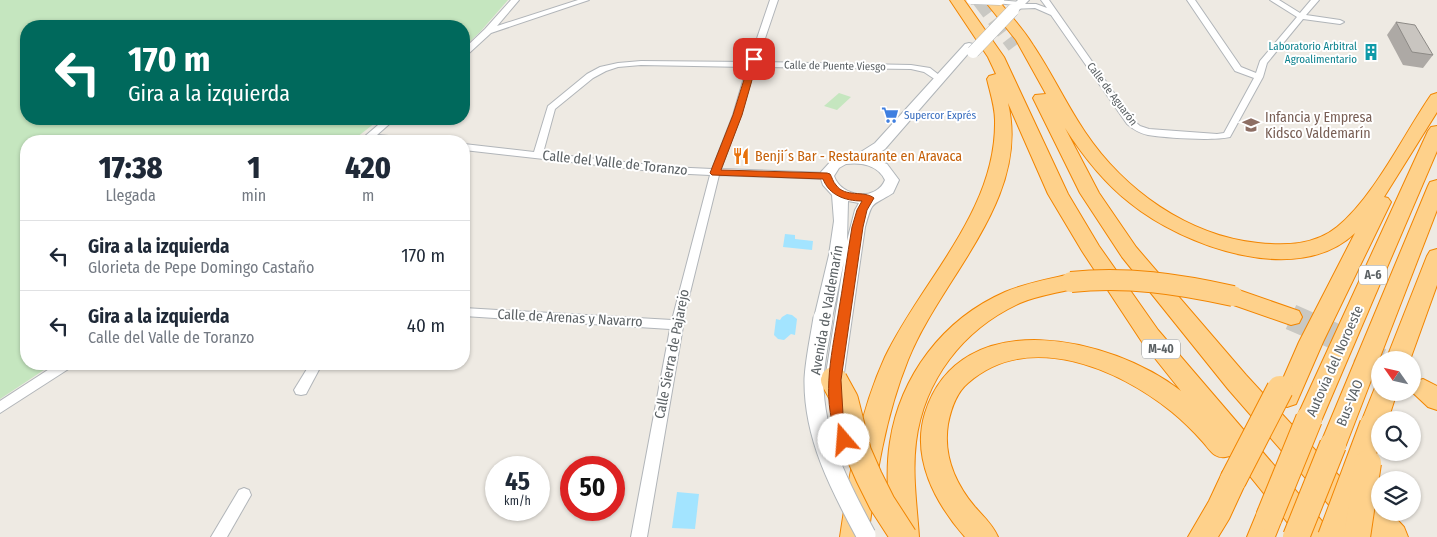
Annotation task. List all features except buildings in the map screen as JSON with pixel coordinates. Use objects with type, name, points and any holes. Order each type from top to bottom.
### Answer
[{"type":"highway","points":[[854,537],[870,439],[890,375],[912,326],[981,216],[996,181],[1001,159],[1004,123],[1000,99],[988,60],[964,3]]},
{"type":"highway","name":"M-40","points":[[964,3],[996,57],[1058,194],[1092,251],[1150,336],[1317,537]]},
{"type":"highway","points":[[1010,4],[1025,44],[1044,79],[1082,141],[1099,164],[1119,184],[1160,216],[1192,234],[1222,244],[1254,251],[1287,252],[1318,247],[1339,236],[1361,215],[1404,152],[1437,98]]},
{"type":"highway","name":"M-40","points":[[1015,46],[1090,193],[1129,252],[1237,382],[1376,537]]},
{"type":"highway","name":"Autovía del Noroeste","points":[[1265,527],[1309,419],[1437,131]]},
{"type":"highway","points":[[1218,537],[1238,484],[1373,221],[1404,152]]},
{"type":"highway","name":"Bus-VAO","points":[[1296,537],[1437,186]]},
{"type":"highway","points":[[1401,351],[1437,256]]},
{"type":"highway","points":[[904,537],[903,443],[911,404],[924,375],[946,344],[962,329],[995,306],[1032,291],[1071,282],[1113,278],[1156,281],[1233,296],[1291,318]]},
{"type":"highway","points":[[984,537],[958,509],[937,468],[934,438],[937,415],[954,380],[964,371],[977,363],[1002,353],[1028,350],[1067,352],[1102,360],[1132,373],[1162,390],[1196,417],[1305,537]]},
{"type":"highway","points":[[834,380],[845,400],[858,452],[869,477],[882,503],[904,537]]},
{"type":"highway","points":[[1237,382],[1394,537]]},
{"type":"highway","points":[[1331,537],[1371,431]]},
{"type":"highway","points":[[1357,537],[1371,440]]},
{"type":"highway","points":[[1202,537],[1238,484]]},
{"type":"main road","points":[[885,169],[885,156],[971,49],[1010,4]]},
{"type":"main road","points":[[859,159],[873,162],[885,169],[892,180],[890,187],[884,193],[868,198],[853,198],[839,193],[831,187],[827,176],[829,170],[837,163],[859,159],[880,146],[939,78],[971,49]]},
{"type":"main road","name":"Avenida de Valdemarín","points":[[839,193],[843,206],[842,225],[823,318],[814,380],[817,416],[826,452],[836,479],[868,537]]},
{"type":"main road","name":"Avenida de Valdemarín","points":[[868,198],[857,227],[834,380],[836,414],[849,453],[865,490],[890,537]]},
{"type":"street","points":[[470,48],[488,31],[515,0]]},
{"type":"street","points":[[488,31],[585,0]]},
{"type":"street","name":"Calle Sierra de Pajarejo","points":[[639,537],[676,325],[715,173],[737,115],[774,0]]},
{"type":"street","points":[[1190,0],[1238,69],[1260,77]]},
{"type":"street","points":[[1274,0],[1301,17],[1340,22]]},
{"type":"street","name":"Calle de Aguarón","points":[[1044,3],[1054,13],[1130,122],[1137,128],[1148,132],[1218,137],[1227,135],[1260,77],[1263,63],[1315,0]]},
{"type":"street","points":[[964,3],[1029,5],[1044,3]]},
{"type":"street","name":"Calle de Puente Viesgo","points":[[538,155],[552,108],[590,76],[602,69],[618,65],[641,63],[911,67],[927,70],[939,78]]},
{"type":"street","points":[[372,135],[383,125]]},
{"type":"street","name":"Calle del Valle de Toranzo","points":[[470,148],[669,170],[827,176]]},
{"type":"street","name":"Calle de Arenas y Navarro","points":[[470,312],[676,325]]},
{"type":"street","points":[[0,408],[57,370]]},
{"type":"street","points":[[301,390],[313,370]]},
{"type":"street","points":[[219,537],[244,495]]},
{"type":"green space","points":[[0,0],[508,0],[470,41],[470,20],[20,20],[20,125],[372,125],[360,135],[20,135],[20,370],[44,370],[0,399]]},
{"type":"green space","points":[[839,93],[851,97],[837,110],[824,106]]},
{"type":"water","points":[[785,234],[795,235],[795,239],[813,241],[812,250],[783,247]]},
{"type":"water","points":[[787,314],[797,319],[795,335],[791,334],[784,340],[778,339],[774,335],[776,319],[780,320]]},
{"type":"water","points":[[677,492],[699,494],[695,529],[672,528]]},
{"type":"tunnel","points":[[980,0],[1015,46]]},
{"type":"tunnel","points":[[1291,317],[1332,335],[1371,356]]},
{"type":"place","name":"Laboratorio Arbitral Agroalimentario","points":[[1371,52]]},
{"type":"place","name":"Supercor Exprés","points":[[890,115]]},
{"type":"place","name":"Infancia y Empresa Kidsco Valdemarín","points":[[1251,125]]},
{"type":"place","name":"Benji´s Bar - Restaurante en Aravaca","points":[[741,156]]},
{"type":"route","points":[[754,59],[737,115],[715,173],[827,176],[831,187],[839,193],[853,198],[868,198],[857,227],[834,380],[836,414],[844,440]]}]
